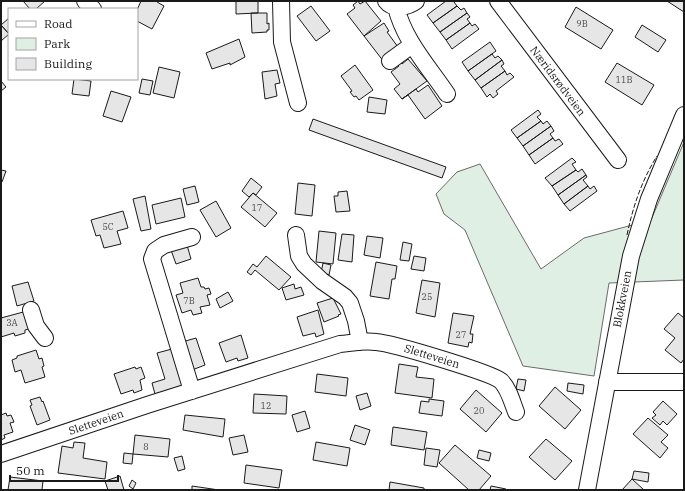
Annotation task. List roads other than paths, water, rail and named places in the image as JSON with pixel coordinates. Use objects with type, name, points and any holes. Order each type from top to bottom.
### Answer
[{"type":"street","points":[[281,1],[282,42],[298,103]]},
{"type":"street","points":[[390,4],[405,6],[416,1]]},
{"type":"street","name":"Næridsrødveien","points":[[498,1],[618,160]]},
{"type":"street","points":[[390,4],[412,45],[447,94]]},
{"type":"street","points":[[390,61],[412,45]]},
{"type":"street","name":"Blokkveien","points":[[587,490],[624,287],[638,229],[684,115]]},
{"type":"street","points":[[296,235],[299,256],[304,264],[322,281],[345,297],[350,303],[356,321],[360,342]]},
{"type":"street","points":[[192,237],[164,245],[155,251],[152,259],[192,391]]},
{"type":"street","points":[[31,310],[36,326],[45,338]]},
{"type":"street","name":"Sletteveien","points":[[1,454],[340,344],[360,342],[389,343],[468,367],[501,381],[510,396],[516,412]]},
{"type":"street","points":[[607,382],[684,382]]}]
